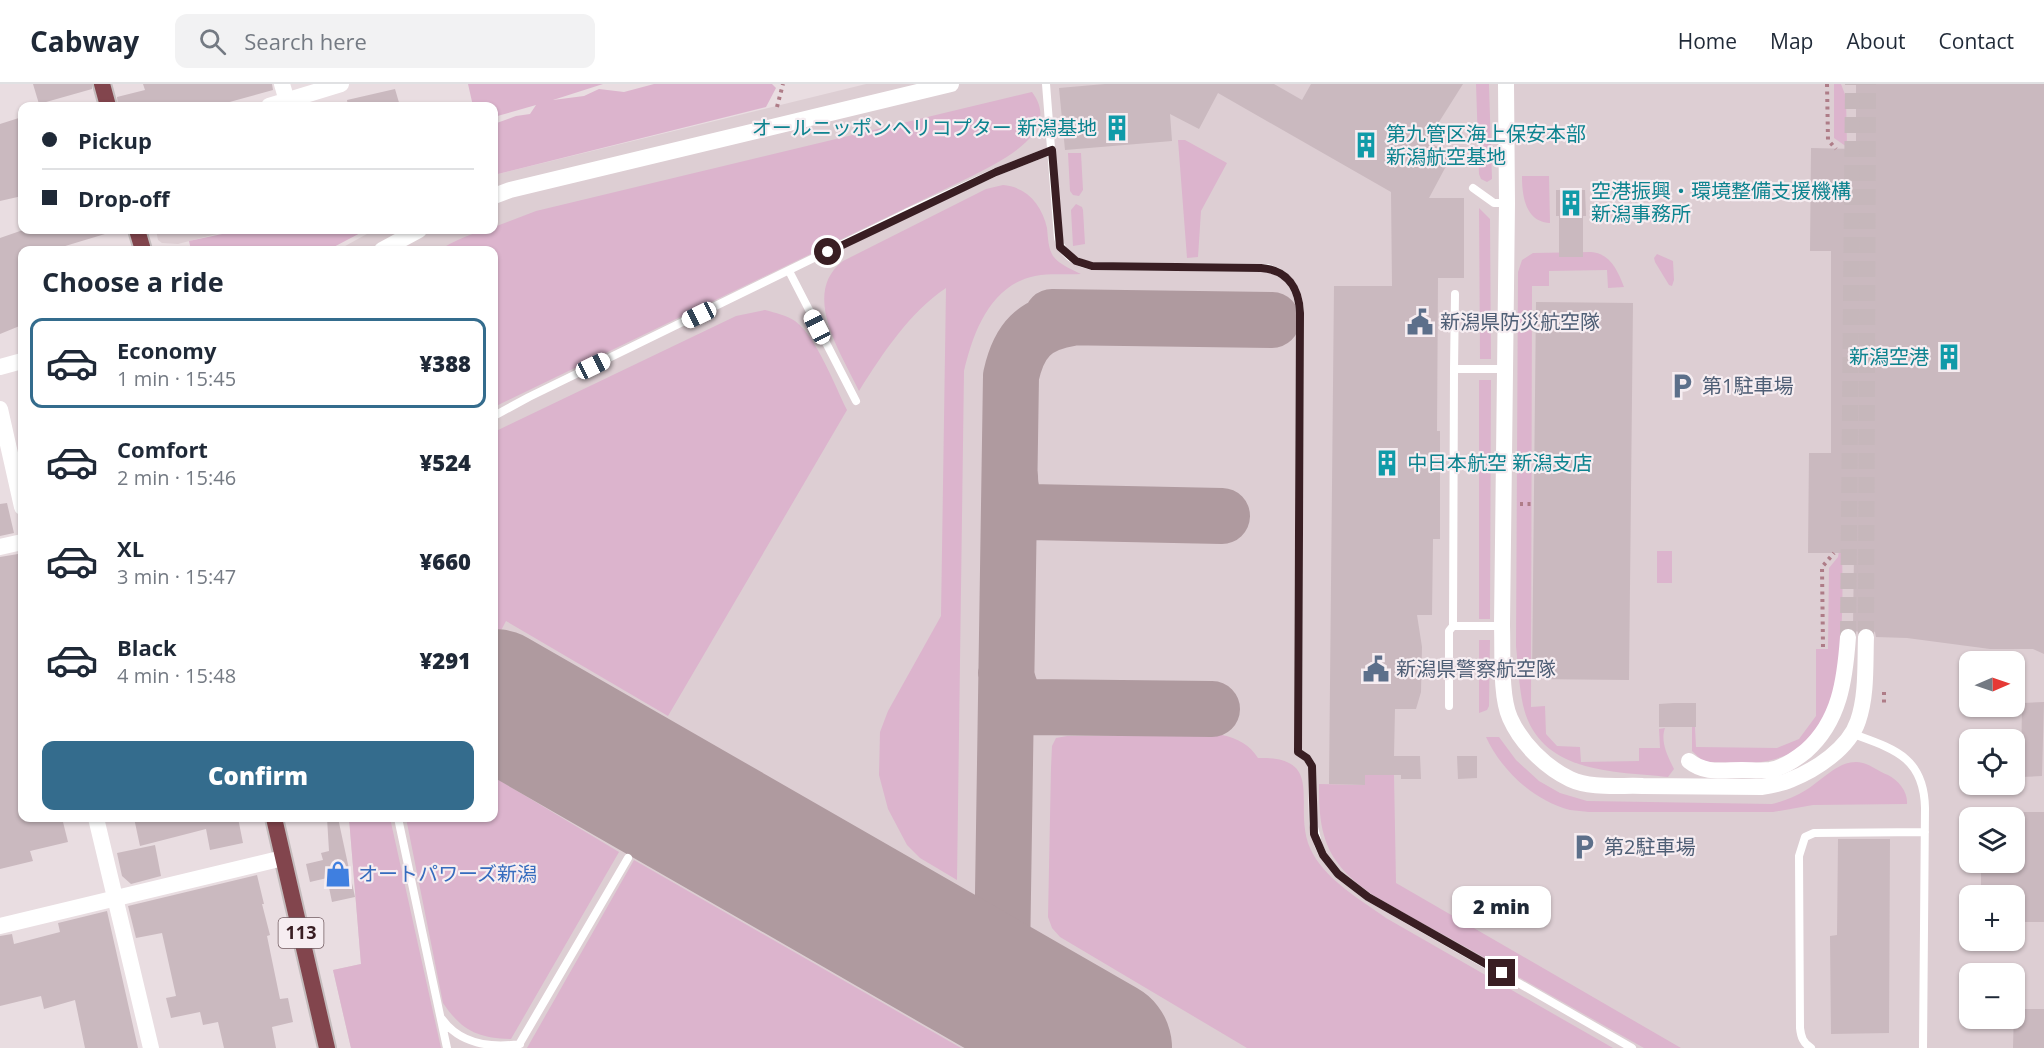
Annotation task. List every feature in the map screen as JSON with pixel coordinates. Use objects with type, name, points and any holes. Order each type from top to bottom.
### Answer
[{"type":"highway","points":[[102,84],[107,102]]},
{"type":"highway","name":"113","points":[[275,822],[327,1048]]},
{"type":"street","points":[[282,84],[287,101]]},
{"type":"street","points":[[283,102],[341,84]]},
{"type":"street","points":[[498,195],[531,184],[951,84]]},
{"type":"street","points":[[1508,84],[1502,626],[1505,695],[1509,716],[1517,731],[1533,752],[1552,769],[1572,780],[1600,785],[1762,787],[1788,781],[1813,769],[1837,751],[1853,734],[1859,720],[1866,637]]},
{"type":"street","points":[[389,246],[412,234]]},
{"type":"street","points":[[0,367],[18,363]]},
{"type":"street","points":[[0,409],[18,489]]},
{"type":"street","points":[[0,548],[18,543]]},
{"type":"street","points":[[1689,761],[1698,769],[1771,770],[1798,758],[1819,740],[1834,714],[1844,677],[1848,637]]},
{"type":"street","points":[[97,822],[151,1048]]},
{"type":"street","points":[[0,926],[284,858]]},
{"type":"lane","points":[[1046,84],[1060,247],[1076,261],[1092,266],[1267,268],[1283,274],[1296,290],[1300,313],[1298,752],[1307,758],[1312,766],[1313,824],[1323,855],[1338,874],[1368,897],[1632,1048]]},
{"type":"lane","points":[[498,414],[916,209],[996,172],[1052,150]]},
{"type":"lane","points":[[1473,188],[1494,203],[1507,203]]},
{"type":"lane","points":[[789,271],[856,401]]},
{"type":"lane","points":[[1449,706],[1449,631],[1453,626],[1455,294]]},
{"type":"lane","points":[[1454,369],[1506,369]]},
{"type":"lane","points":[[1453,626],[1502,626]]},
{"type":"lane","points":[[1853,734],[1889,747],[1906,758],[1914,766],[1919,776],[1925,797],[1923,1048]]},
{"type":"lane","points":[[399,822],[447,1048]]},
{"type":"lane","points":[[1811,1048],[1805,1045],[1800,1036],[1799,856],[1805,837],[1814,833],[1925,832]]},
{"type":"lane","points":[[439,1014],[448,1027],[467,1040],[496,1047],[518,1046],[628,858]]},
{"type":"path","points":[[1827,84],[1828,140],[1836,148]]},
{"type":"path","points":[[1516,504],[1532,504]]},
{"type":"path","points":[[1823,647],[1822,567],[1834,553]]},
{"type":"shaded area","points":[[468,84],[603,84],[553,100],[584,96],[599,89],[624,92],[654,84],[772,84],[776,88],[766,107],[498,174],[498,123],[530,114],[536,105],[498,116],[498,102],[472,102]]},
{"type":"shaded area","name":"新潟空港","points":[[866,84],[2044,84],[2044,1048],[351,1048],[333,970],[361,964],[349,822],[498,822],[498,246],[345,246],[367,234],[498,234],[498,174]]},
{"type":"shaded area","points":[[1476,84],[1489,84],[1492,179],[1487,182],[1481,179],[1479,174]]},
{"type":"shaded area","points":[[1834,84],[1841,84],[1846,97],[1847,147],[1834,138]]},
{"type":"shaded area","points":[[1032,92],[1039,107],[1040,120],[1034,133],[1024,144],[998,162],[498,405],[498,246],[447,246],[474,234],[498,234],[498,225],[536,211]]},
{"type":"shaded area","points":[[1178,140],[1185,140],[1227,163],[1201,211],[1198,257],[1187,258]]},
{"type":"shaded area","points":[[1068,153],[1081,153],[1083,190],[1079,196],[1073,195],[1070,191]]},
{"type":"shaded area","points":[[1522,176],[1549,176],[1550,223],[1535,218],[1530,213],[1524,199]]},
{"type":"shaded area","points":[[1003,185],[1019,189],[1032,199],[1045,220],[1053,256],[1062,264],[1081,274],[1035,276],[1019,281],[1006,289],[986,313],[973,341],[964,371],[957,880],[920,858],[907,845],[888,809],[879,775],[880,732],[888,711],[941,616],[946,288],[920,309],[887,348],[859,391],[828,324],[825,290],[831,275],[843,261],[986,189]]},
{"type":"shaded area","points":[[1076,204],[1083,210],[1085,244],[1073,246],[1071,210]]},
{"type":"shaded area","points":[[1479,208],[1490,219],[1491,359],[1480,359]]},
{"type":"shaded area","points":[[157,234],[217,234],[178,244],[162,243],[158,240]]},
{"type":"shaded area","points":[[222,234],[358,234],[336,246],[190,246],[189,241]]},
{"type":"shaded area","points":[[1591,252],[1608,259],[1616,269],[1624,287],[1608,288],[1607,270],[1549,271],[1549,286],[1532,286],[1531,707],[1545,706],[1546,734],[1557,746],[1580,747],[1581,762],[1639,761],[1639,748],[1660,748],[1659,729],[1665,728],[1664,744],[1674,769],[1668,777],[1602,770],[1561,757],[1545,745],[1532,728],[1520,691],[1516,646],[1518,272],[1522,260],[1533,253]]},
{"type":"shaded area","points":[[1657,254],[1673,261],[1672,286],[1669,285],[1655,262],[1654,258]]},
{"type":"shaded area","points":[[765,310],[795,321],[818,349],[847,410],[668,716],[506,621],[498,636],[498,430],[736,316]]},
{"type":"shaded area","points":[[1479,380],[1491,380],[1490,619],[1479,619]]},
{"type":"shaded area","points":[[1657,551],[1672,551],[1672,583],[1657,583]]},
{"type":"shaded area","points":[[1839,551],[1842,551],[1842,618],[1837,669],[1833,693],[1817,730],[1797,750],[1772,760],[1743,763],[1704,762],[1692,751],[1692,727],[1695,727],[1696,747],[1777,748],[1799,739],[1816,716],[1816,649],[1828,649],[1829,568],[1838,557]]},
{"type":"shaded area","points":[[1479,640],[1490,640],[1489,706],[1487,710],[1479,713]]},
{"type":"shaded area","points":[[1222,735],[1243,743],[1258,758],[1280,760],[1294,766],[1301,776],[1306,837],[1313,854],[1346,890],[1386,918],[1613,1048],[1247,1048],[1060,937],[1052,928],[1048,917],[1051,768],[1052,746],[1056,738],[1067,736]]},
{"type":"shaded area","points":[[1486,737],[1499,737],[1516,760],[1539,781],[1560,793],[1587,801],[1772,804],[1798,795],[1833,770],[1855,762],[1869,765],[1896,780],[1904,791],[1907,804],[1813,805],[1773,812],[1589,812],[1570,810],[1544,799],[1520,782],[1500,761]]},
{"type":"shaded area","points":[[1365,775],[1394,775],[1396,883],[1681,1048],[1644,1048],[1387,904],[1347,874],[1331,853],[1324,835],[1320,815],[1319,784],[1365,785]]},
{"type":"shaded area","points":[[498,779],[619,852],[511,1039],[489,1037],[472,1031],[457,1020],[443,1003],[407,822],[498,822]]},
{"type":"shaded area","points":[[349,822],[391,822],[441,1048],[351,1048],[333,970],[361,964]]},
{"type":"shaded area","points":[[634,860],[961,1048],[527,1048]]},
{"type":"building","points":[[33,84],[92,84],[92,89],[46,102],[38,102]]},
{"type":"building","points":[[143,84],[272,84],[273,90],[230,102],[118,102],[117,97],[145,90]]},
{"type":"building","points":[[1105,84],[1274,84],[1302,100],[1311,84],[1463,84],[1427,141],[1452,155],[1429,198],[1464,198],[1464,278],[1438,278],[1437,431],[1440,431],[1440,539],[1433,539],[1432,615],[1417,615],[1422,647],[1421,692],[1416,709],[1395,709],[1394,756],[1420,756],[1421,779],[1401,779],[1401,775],[1365,775],[1365,785],[1329,784],[1334,286],[1392,286],[1391,192],[1218,93],[1199,129],[1170,114],[1172,141],[1065,150],[1059,88]]},
{"type":"building","name":"新潟空港","points":[[1856,84],[2044,84],[2044,654],[2033,649],[1990,649],[1907,638],[1876,637],[1875,632],[1867,627],[1857,632],[1853,628],[1854,553],[1808,553],[1809,453],[1831,453],[1831,251],[1810,251],[1811,148],[1856,149]]},
{"type":"building","points":[[395,89],[399,102],[347,102],[347,100]]},
{"type":"building","points":[[18,118],[18,197],[0,201],[0,124]]},
{"type":"building","points":[[1556,190],[1585,190],[1583,257],[1559,257],[1559,216],[1556,216]]},
{"type":"building","points":[[18,232],[18,234],[105,234],[65,246],[18,246],[18,327],[0,334],[0,238]]},
{"type":"building","points":[[1536,302],[1633,303],[1629,680],[1532,679]]},
{"type":"building","points":[[7,503],[14,533],[0,536],[0,504]]},
{"type":"building","points":[[18,554],[18,822],[63,822],[68,842],[30,851],[33,861],[0,869],[0,557]]},
{"type":"building","points":[[2044,702],[2042,776],[2025,777],[2025,729],[2022,729],[2025,703]]},
{"type":"building","points":[[1696,703],[1696,727],[1659,727],[1659,704]]},
{"type":"building","points":[[1457,756],[1477,756],[1477,778],[1458,779]]},
{"type":"building","points":[[2025,812],[2044,812],[2044,922],[2025,922],[2025,885],[1981,885],[1981,873],[2025,873]]},
{"type":"building","points":[[135,822],[239,822],[243,843],[210,850],[206,829],[140,846]]},
{"type":"building","points":[[327,822],[339,822],[355,897],[332,902],[327,878],[310,882],[306,864],[323,860],[321,853],[329,851]]},
{"type":"building","points":[[1838,839],[1890,839],[1889,1033],[1831,1034],[1830,936],[1837,935]]},
{"type":"building","points":[[155,845],[161,876],[131,884],[122,876],[117,853]]},
{"type":"building","points":[[257,875],[270,935],[267,936],[280,999],[288,998],[293,1022],[272,1027],[276,1048],[224,1048],[218,1022],[203,1025],[200,1012],[171,1018],[166,998],[176,996],[162,933],[136,938],[128,906]]},
{"type":"building","points":[[107,911],[138,1048],[85,1048],[75,1000],[44,1009],[41,996],[0,1006],[0,936],[12,934],[14,944],[60,932],[58,923]]},
{"type":"building","points":[[2025,1009],[2044,1009],[2044,1048],[2013,1048],[2013,1029],[2025,1029]]},
{"type":"taxiway","points":[[1052,317],[1272,320]]},
{"type":"taxiway","points":[[1064,1027],[1017,990],[1005,970],[1002,958],[1011,376],[1014,363],[1030,336],[1047,325],[1071,318]]},
{"type":"taxiway","points":[[1010,476],[1014,498],[1030,512],[1222,516]]},
{"type":"taxiway","points":[[1006,673],[1013,694],[1030,707],[1212,709]]},
{"type":"runway","points":[[498,700],[1103,1048]]},
{"type":"tunnel","points":[[1848,637],[1853,84]]},
{"type":"tunnel","points":[[1866,637],[1868,84]]},
{"type":"place","name":"オールニッポンヘリコプター 新潟基地","points":[[1117,128]]},
{"type":"place","name":"第九管区海上保安本部 新潟航空基地","points":[[1366,145]]},
{"type":"place","name":"空港振興・環境整備支援機構 新潟事務所","points":[[1571,203]]},
{"type":"place","name":"新潟県防災航空隊","points":[[1420,322]]},
{"type":"place","name":"新潟空港","points":[[1949,357]]},
{"type":"place","name":"第1駐車場","points":[[1682,386]]},
{"type":"place","name":"中日本航空 新潟支店","points":[[1387,463]]},
{"type":"place","name":"新潟県警察航空隊","points":[[1376,669]]},
{"type":"place","name":"第2駐車場","points":[[1584,847]]},
{"type":"place","name":"オートパワーズ新潟","points":[[338,874]]},
{"type":"route","points":[[828,252],[996,172],[1052,150],[1058,238],[1060,247],[1076,261],[1092,266],[1261,268],[1283,274],[1289,280],[1296,290],[1300,304],[1298,752],[1303,754],[1312,766],[1314,834],[1330,865],[1357,890],[1502,973]]}]
